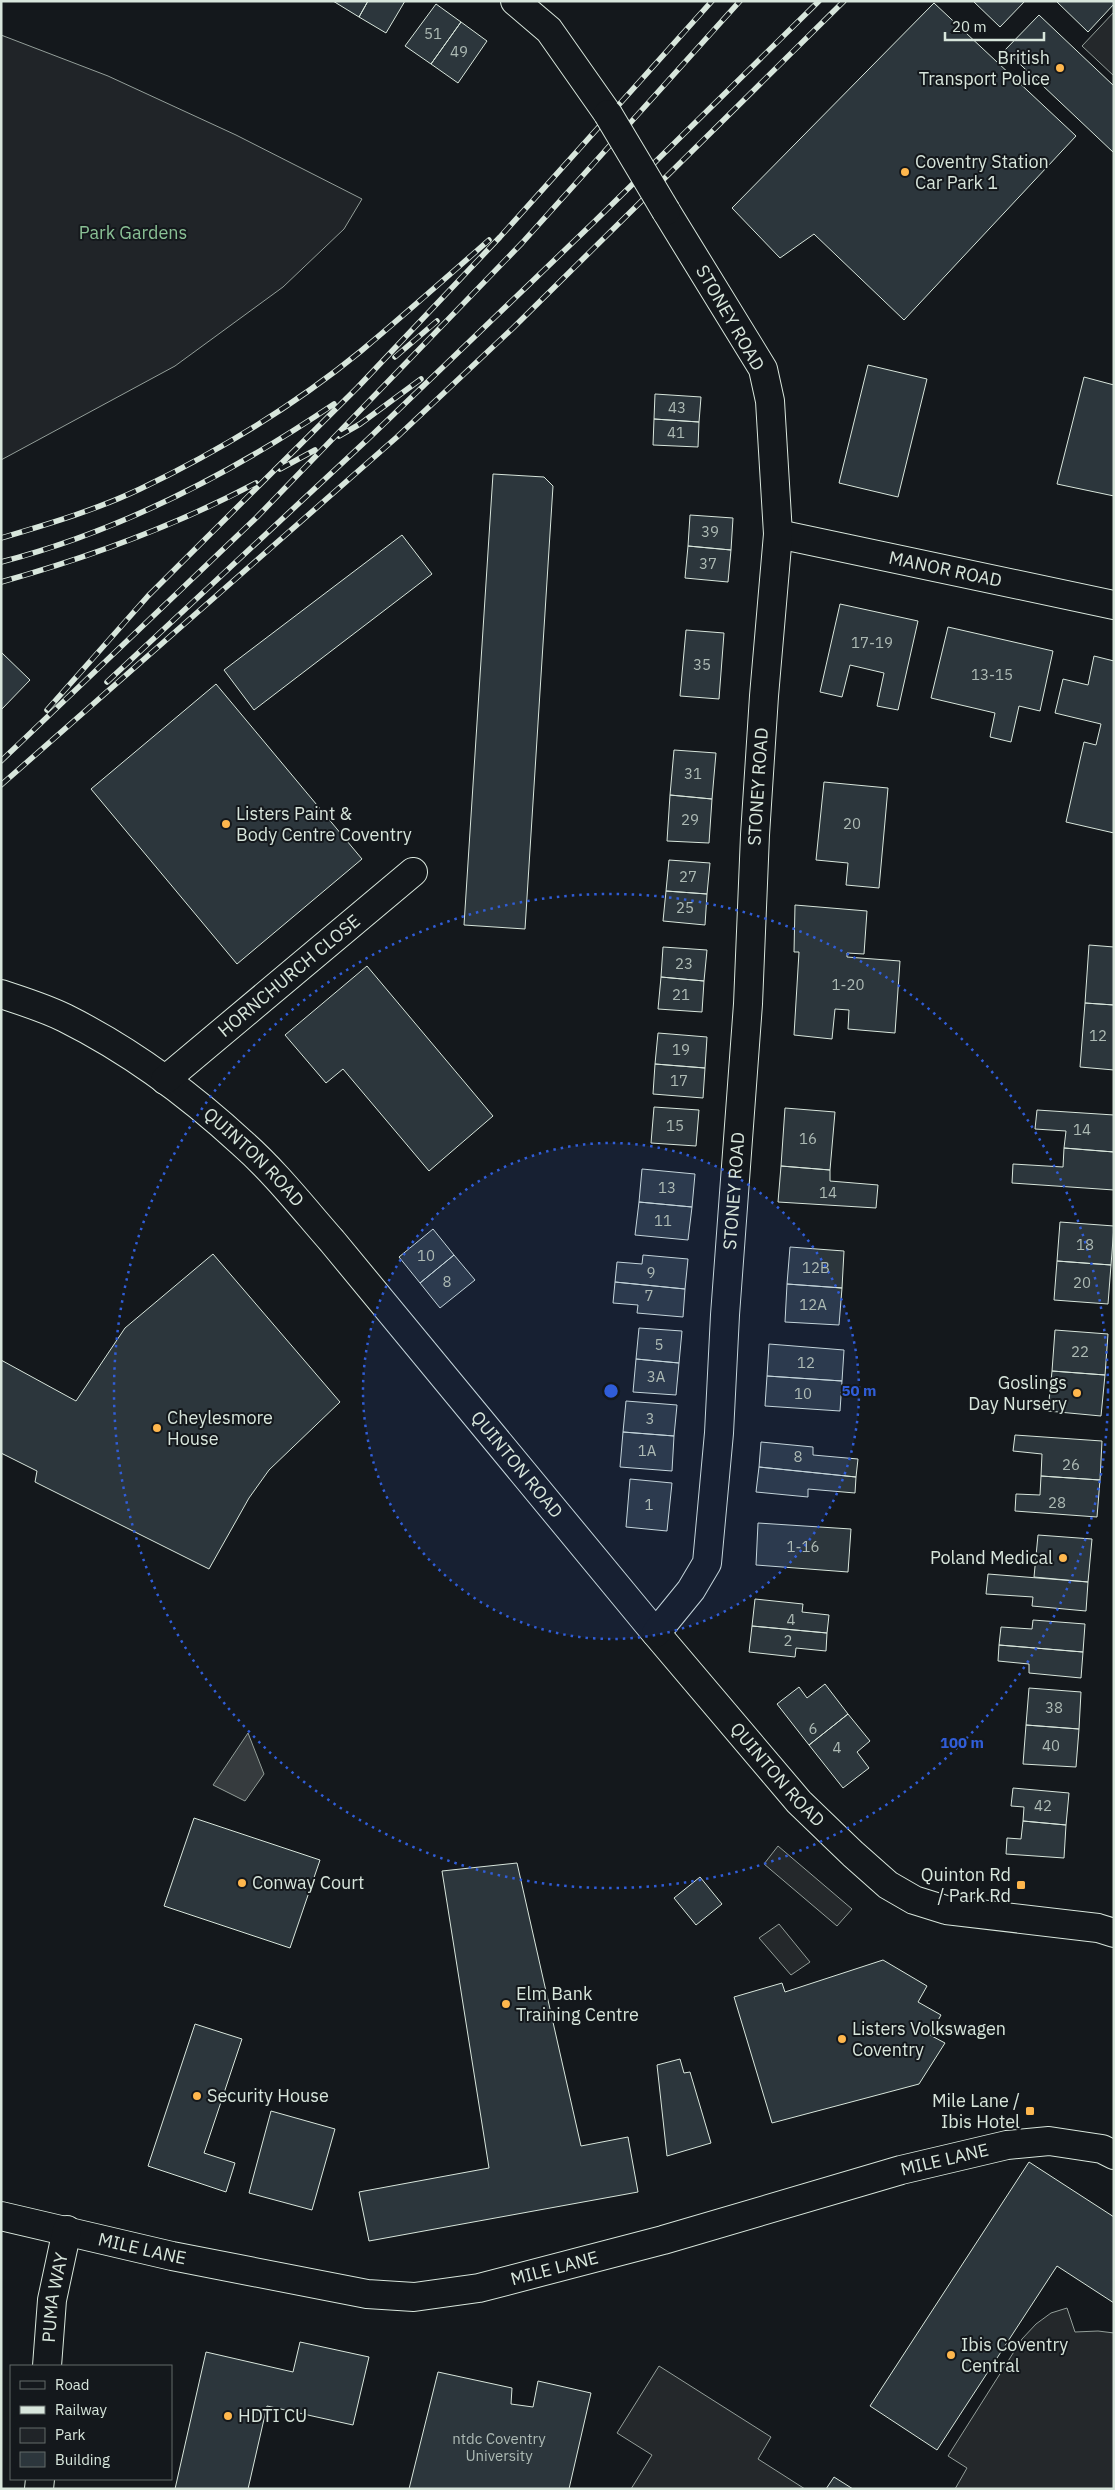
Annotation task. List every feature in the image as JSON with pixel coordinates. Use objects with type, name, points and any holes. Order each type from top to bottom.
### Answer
[{"type":"street","name":"STONEY ROAD","points":[[515,1],[549,30],[608,114],[762,369],[770,401],[778,534],[764,696],[748,1004],[726,1305],[719,1433],[707,1563],[691,1590],[656,1633]]},
{"type":"street","name":"MANOR ROAD","points":[[778,534],[1114,605]]},
{"type":"street","name":"HORNCHURCH CLOSE","points":[[165,1080],[414,872]]},
{"type":"street","name":"QUINTON ROAD","points":[[1,994],[65,1018],[165,1080],[243,1143],[279,1180],[799,1802],[888,1885],[914,1900],[946,1910],[1028,1922],[1098,1928],[1114,1932]]},
{"type":"street","name":"QUINTON ROAD","points":[[1028,1922],[1114,1920]]},
{"type":"street","name":"MILE LANE","points":[[1,2216],[172,2256],[366,2294],[414,2297],[479,2288],[663,2240],[901,2170],[1007,2145],[1049,2141],[1110,2148]]},
{"type":"street","name":"PUMA WAY","points":[[47,2365],[52,2300],[67,2230]]},
{"type":"green space","name":"Park Gardens","points":[[1,35],[108,76],[236,135],[362,199],[344,229],[283,287],[175,366],[1,460]]},
{"type":"shaded area","points":[[1114,12],[1114,76],[1082,46]]},
{"type":"shaded area","points":[[248,1733],[264,1774],[245,1801],[213,1785]]},
{"type":"shaded area","points":[[778,1846],[852,1909],[837,1926],[764,1864]]},
{"type":"shaded area","points":[[779,1924],[810,1962],[791,1975],[759,1938]]},
{"type":"shaded area","points":[[1067,2308],[1075,2332],[1098,2331],[1114,2333],[1114,2489],[955,2489],[967,2468],[948,2456],[1022,2339],[1036,2324],[1051,2313]]},
{"type":"shaded area","points":[[659,2366],[771,2437],[758,2459],[805,2489],[631,2489],[652,2455],[617,2433]]},
{"type":"building","points":[[333,1],[368,1],[359,17]]},
{"type":"building","points":[[368,1],[405,1],[386,33],[359,17]]},
{"type":"building","points":[[973,1],[1025,1],[1000,27]]},
{"type":"building","points":[[1056,1],[1114,1],[1114,4],[1088,32]]},
{"type":"building","name":"Coventry Station Car Park 1","points":[[934,3],[1076,136],[904,320],[814,234],[780,258],[732,208]]},
{"type":"building","points":[[436,4],[461,22],[431,64],[405,46]]},
{"type":"building","name":"British Transport Police","points":[[1039,15],[1114,86],[1114,153],[1005,50]]},
{"type":"building","points":[[461,22],[487,41],[458,83],[431,64]]},
{"type":"building","points":[[868,365],[927,379],[898,497],[839,483]]},
{"type":"building","points":[[1084,377],[1114,385],[1114,496],[1057,484]]},
{"type":"building","points":[[655,394],[701,397],[699,422],[654,419]]},
{"type":"building","points":[[654,419],[699,422],[698,447],[653,445]]},
{"type":"building","points":[[493,474],[544,477],[553,486],[525,929],[464,925]]},
{"type":"building","points":[[690,515],[733,518],[731,550],[688,546]]},
{"type":"building","points":[[402,535],[432,574],[254,710],[224,670]]},
{"type":"building","points":[[688,546],[731,550],[728,582],[685,578]]},
{"type":"building","points":[[840,604],[918,621],[898,710],[877,706],[884,673],[850,665],[842,697],[820,692]]},
{"type":"building","points":[[948,627],[1053,651],[1040,711],[1019,706],[1011,742],[990,737],[995,713],[931,698]]},
{"type":"building","points":[[686,630],[724,633],[719,699],[680,696]]},
{"type":"building","points":[[1,652],[30,680],[1,710]]},
{"type":"building","points":[[1094,656],[1114,661],[1114,833],[1066,822],[1084,742],[1096,745],[1101,724],[1055,713],[1063,679],[1088,685]]},
{"type":"building","name":"Listers Paint & Body Centre Coventry","points":[[216,684],[362,859],[237,964],[91,789]]},
{"type":"building","points":[[674,750],[716,753],[712,799],[670,795]]},
{"type":"building","points":[[824,782],[888,788],[879,888],[846,885],[848,863],[816,860]]},
{"type":"building","points":[[670,795],[712,799],[709,843],[667,841]]},
{"type":"building","points":[[669,860],[710,863],[707,894],[666,891]]},
{"type":"building","points":[[666,891],[707,894],[705,925],[663,921]]},
{"type":"building","points":[[795,905],[867,911],[864,954],[847,953],[847,957],[900,961],[895,1033],[848,1029],[849,1010],[835,1009],[832,1039],[794,1035],[799,952],[794,952]]},
{"type":"building","points":[[1089,945],[1114,947],[1114,1005],[1085,1003]]},
{"type":"building","points":[[663,947],[707,950],[704,981],[661,977]]},
{"type":"building","points":[[367,966],[493,1116],[429,1171],[343,1069],[326,1083],[285,1035]]},
{"type":"building","points":[[661,977],[704,981],[702,1012],[658,1009]]},
{"type":"building","points":[[1085,1003],[1114,1005],[1114,1070],[1080,1067]]},
{"type":"building","points":[[658,1033],[707,1037],[705,1068],[655,1064]]},
{"type":"building","points":[[655,1064],[705,1068],[703,1098],[653,1094]]},
{"type":"building","points":[[654,1107],[699,1110],[696,1146],[651,1143]]},
{"type":"building","points":[[785,1108],[835,1112],[830,1170],[781,1166]]},
{"type":"building","points":[[1037,1110],[1114,1115],[1114,1152],[1064,1148],[1066,1131],[1035,1129]]},
{"type":"building","points":[[1064,1148],[1114,1152],[1114,1190],[1012,1183],[1013,1164],[1063,1167]]},
{"type":"building","points":[[781,1166],[830,1170],[830,1181],[878,1185],[876,1208],[778,1202]]},
{"type":"building","points":[[642,1169],[695,1174],[692,1207],[639,1202]]},
{"type":"building","points":[[639,1202],[692,1207],[688,1240],[635,1235]]},
{"type":"building","points":[[1060,1222],[1114,1226],[1111,1265],[1057,1261]]},
{"type":"building","points":[[433,1229],[454,1255],[420,1283],[399,1257]]},
{"type":"building","points":[[790,1247],[844,1251],[842,1288],[787,1284]]},
{"type":"building","name":"Cheylesmore House","points":[[213,1254],[340,1402],[269,1470],[249,1498],[209,1569],[35,1482],[37,1471],[1,1453],[1,1360],[76,1401],[125,1328]]},
{"type":"building","points":[[454,1255],[475,1280],[440,1308],[420,1283]]},
{"type":"building","points":[[643,1255],[688,1259],[685,1289],[615,1282],[617,1262],[642,1264]]},
{"type":"building","points":[[1057,1261],[1111,1265],[1108,1304],[1054,1300]]},
{"type":"building","points":[[615,1282],[685,1289],[683,1317],[637,1313],[638,1305],[613,1303]]},
{"type":"building","points":[[787,1284],[842,1288],[839,1325],[785,1322]]},
{"type":"building","points":[[639,1328],[682,1331],[679,1363],[636,1359]]},
{"type":"building","points":[[1055,1330],[1108,1334],[1105,1375],[1052,1371]]},
{"type":"building","points":[[769,1344],[844,1350],[842,1381],[767,1376]]},
{"type":"building","points":[[636,1359],[679,1363],[676,1395],[633,1392]]},
{"type":"building","name":"Goslings Day Nursery","points":[[1052,1371],[1105,1375],[1101,1416],[1048,1411]]},
{"type":"building","points":[[767,1376],[842,1381],[840,1411],[765,1406]]},
{"type":"building","points":[[626,1401],[677,1405],[674,1436],[623,1432]]},
{"type":"building","points":[[623,1432],[674,1436],[672,1471],[620,1467]]},
{"type":"building","points":[[1015,1435],[1102,1441],[1100,1480],[1041,1476],[1042,1454],[1013,1451]]},
{"type":"building","points":[[761,1442],[813,1447],[813,1455],[858,1459],[856,1477],[759,1467]]},
{"type":"building","points":[[759,1467],[856,1477],[855,1493],[808,1489],[808,1497],[756,1492]]},
{"type":"building","points":[[1041,1476],[1100,1480],[1097,1517],[1015,1511],[1016,1494],[1040,1495]]},
{"type":"building","points":[[630,1479],[672,1483],[667,1531],[626,1527]]},
{"type":"building","points":[[758,1523],[851,1529],[848,1572],[756,1565]]},
{"type":"building","name":"Poland Medical","points":[[1038,1535],[1092,1539],[1088,1582],[1034,1577]]},
{"type":"building","points":[[988,1574],[1088,1582],[1086,1611],[1032,1606],[1033,1597],[986,1594]]},
{"type":"building","points":[[755,1599],[803,1604],[802,1612],[829,1615],[827,1633],[752,1626]]},
{"type":"building","points":[[1033,1620],[1085,1624],[1083,1652],[999,1645],[1001,1627],[1032,1629]]},
{"type":"building","points":[[752,1626],[827,1633],[826,1651],[796,1648],[795,1657],[749,1652]]},
{"type":"building","points":[[999,1645],[1083,1652],[1081,1678],[1029,1673],[1029,1664],[998,1661]]},
{"type":"building","points":[[825,1684],[848,1714],[809,1745],[777,1704],[799,1687],[807,1698]]},
{"type":"building","points":[[1029,1688],[1081,1692],[1079,1729],[1026,1725]]},
{"type":"building","points":[[848,1714],[870,1741],[857,1752],[869,1768],[843,1788],[809,1745]]},
{"type":"building","points":[[1026,1725],[1079,1729],[1076,1767],[1023,1764]]},
{"type":"building","points":[[1013,1788],[1069,1793],[1066,1825],[1023,1821],[1024,1807],[1011,1806]]},
{"type":"building","name":"Conway Court","points":[[194,1818],[320,1860],[290,1948],[164,1906]]},
{"type":"building","points":[[1023,1821],[1066,1825],[1064,1858],[1006,1854],[1007,1838],[1021,1839]]},
{"type":"building","name":"Elm Bank Training Centre","points":[[517,1863],[581,2146],[628,2137],[638,2192],[369,2241],[359,2192],[489,2168],[442,1871]]},
{"type":"building","points":[[700,1877],[722,1904],[696,1925],[674,1898]]},
{"type":"building","name":"Listers Volkswagen Coventry","points":[[883,1960],[927,1986],[918,2002],[941,2015],[930,2035],[945,2043],[919,2084],[772,2123],[734,1997],[782,1983],[785,1992]]},
{"type":"building","name":"Security House","points":[[195,2024],[242,2039],[204,2153],[235,2163],[226,2192],[148,2166]]},
{"type":"building","points":[[680,2059],[684,2073],[690,2072],[711,2143],[667,2156],[657,2065]]},
{"type":"building","points":[[271,2111],[335,2129],[312,2210],[249,2193]]},
{"type":"building","name":"Ibis Coventry Central","points":[[1029,2162],[1114,2217],[1114,2303],[1057,2266],[937,2450],[870,2406]]},
{"type":"building","name":"HDTI CU","points":[[300,2342],[369,2357],[353,2425],[267,2406],[248,2489],[175,2489],[206,2352],[293,2372]]},
{"type":"building","points":[[438,2372],[512,2388],[511,2404],[533,2407],[538,2381],[591,2393],[569,2489],[409,2489]]},
{"type":"building","points":[[834,2477],[853,2489],[826,2489]]},
{"type":"railway","points":[[47,710],[148,596],[358,387],[500,237],[712,1]]},
{"type":"railway","points":[[1,761],[257,517],[522,243],[740,1]]},
{"type":"railway","points":[[107,682],[368,439],[593,223],[819,1]]},
{"type":"railway","points":[[1,785],[397,437],[513,328],[844,1]]},
{"type":"railway","points":[[1,538],[72,516],[123,497],[169,475],[255,426],[336,371],[489,240]]},
{"type":"railway","points":[[395,357],[437,321]]},
{"type":"railway","points":[[339,436],[360,424],[421,379]]},
{"type":"railway","points":[[1,562],[46,549],[132,517],[215,476],[256,453],[334,404]]},
{"type":"railway","points":[[280,469],[315,450]]},
{"type":"railway","points":[[1,582],[67,562],[163,527],[256,483]]},
{"type":"place","name":"British Transport Police","points":[[1060,68]]},
{"type":"place","name":"Coventry Station Car Park 1","points":[[905,172]]},
{"type":"place","name":"Listers Paint & Body Centre Coventry","points":[[226,824]]},
{"type":"place","name":"Goslings Day Nursery","points":[[1077,1393]]},
{"type":"place","name":"Cheylesmore House","points":[[157,1428]]},
{"type":"place","name":"Poland Medical","points":[[1063,1558]]},
{"type":"place","name":"Conway Court","points":[[242,1883]]},
{"type":"place","name":"Quinton Rd / Park Rd","points":[[1021,1885]]},
{"type":"place","name":"Elm Bank Training Centre","points":[[506,2004]]},
{"type":"place","name":"Listers Volkswagen Coventry","points":[[842,2039]]},
{"type":"place","name":"Security House","points":[[197,2096]]},
{"type":"place","name":"Mile Lane / Ibis Hotel","points":[[1030,2111]]},
{"type":"place","name":"Ibis Coventry Central","points":[[951,2355]]},
{"type":"place","name":"HDTI CU","points":[[228,2416]]}]
